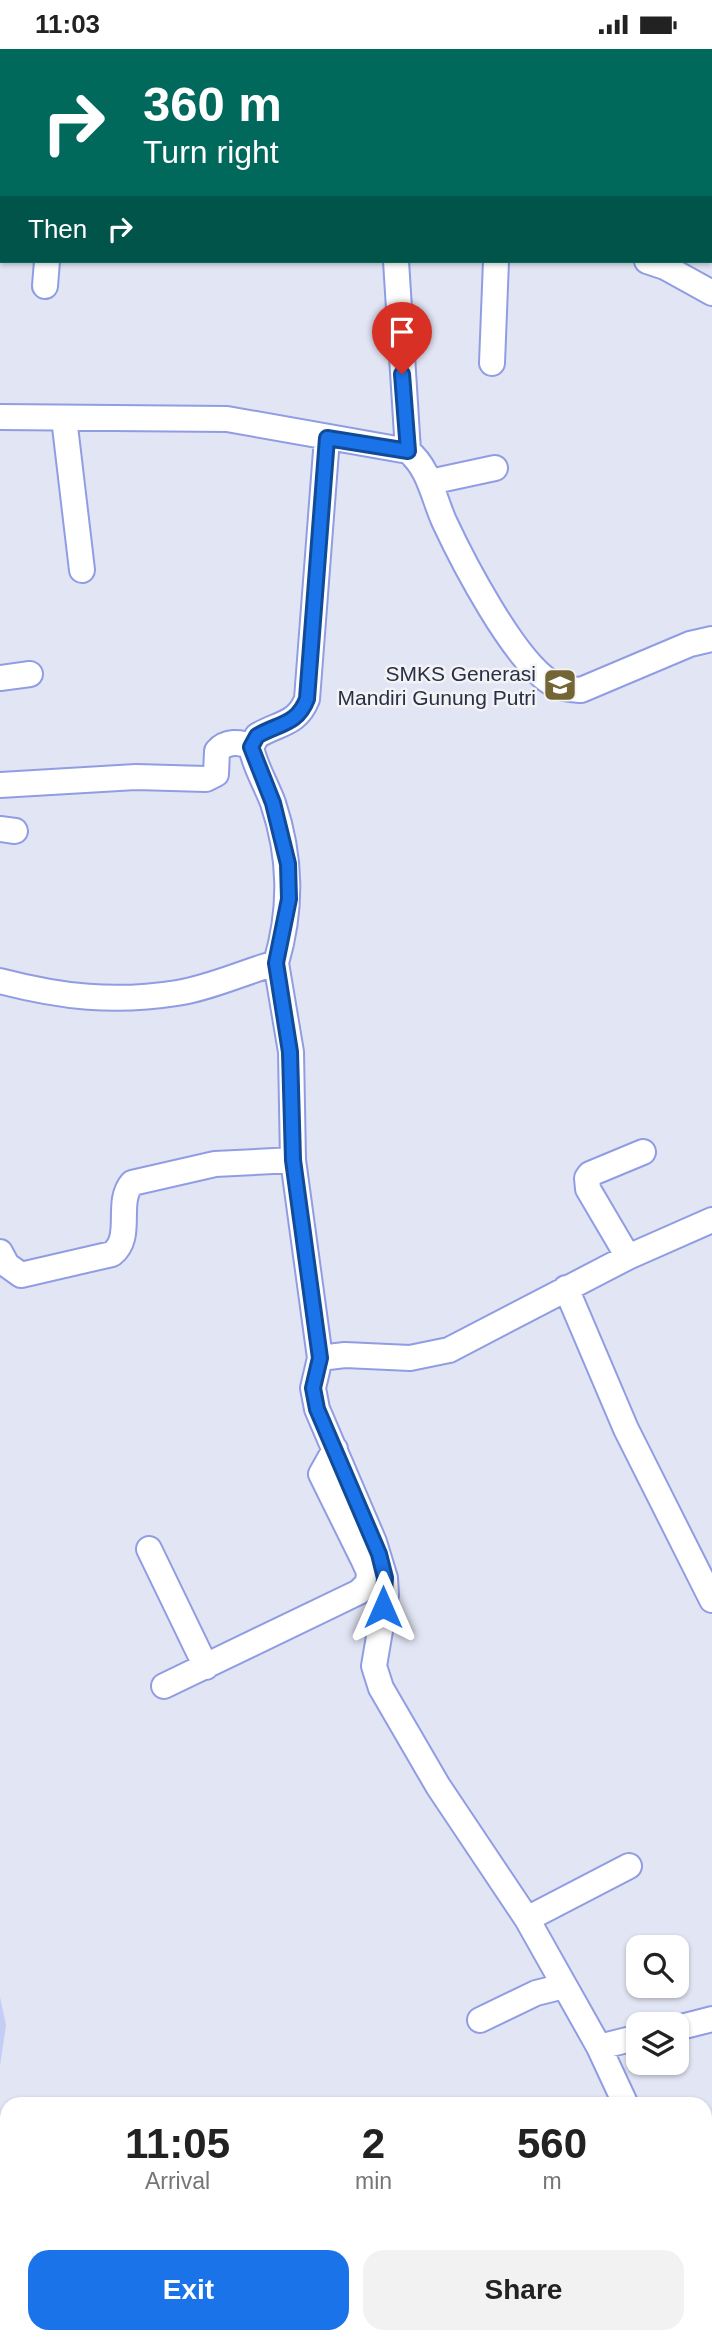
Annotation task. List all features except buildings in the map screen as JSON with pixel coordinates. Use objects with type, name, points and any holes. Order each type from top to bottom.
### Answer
[{"type":"street","points":[[45,286],[47,263]]},
{"type":"street","points":[[396,263],[408,451]]},
{"type":"street","points":[[492,363],[496,263]]},
{"type":"street","points":[[662,263],[712,293]]},
{"type":"street","points":[[0,417],[227,419],[408,451],[420,461],[447,526],[516,649],[550,682],[564,689],[581,690],[690,644],[712,639]]},
{"type":"street","points":[[64,418],[82,570]]},
{"type":"street","points":[[251,747],[257,736],[289,723],[302,713],[307,699],[327,438]]},
{"type":"street","points":[[430,482],[495,468]]},
{"type":"street","points":[[0,678],[30,674]]},
{"type":"street","points":[[0,785],[136,777],[206,779],[216,774],[217,751],[222,746],[240,743],[251,747],[273,803],[288,864],[289,899],[276,963],[290,1052],[293,1160],[320,1358],[313,1388],[317,1409],[379,1554],[385,1578],[386,1595],[374,1666],[381,1688],[438,1786],[527,1919],[599,2047],[622,2097]]},
{"type":"street","points":[[0,981],[56,995],[93,999],[179,993],[276,963]]},
{"type":"street","points":[[628,1257],[588,1189],[587,1178],[590,1174],[643,1151]]},
{"type":"street","points":[[0,1252],[10,1277],[86,1262],[118,1249],[122,1243],[126,1190],[132,1184],[215,1164],[293,1160]]},
{"type":"street","points":[[320,1358],[345,1355],[410,1358],[449,1350],[628,1257],[712,1220]]},
{"type":"street","points":[[566,1288],[626,1429],[712,1600]]},
{"type":"street","points":[[164,1686],[311,1617],[359,1592],[369,1583],[369,1571],[321,1474],[335,1449]]},
{"type":"street","points":[[149,1549],[205,1667]]},
{"type":"street","points":[[527,1919],[629,1866]]},
{"type":"street","points":[[480,2020],[537,1993],[564,1986]]},
{"type":"street","points":[[689,2025],[712,2019]]},
{"type":"street","points":[[599,2047],[626,2040]]},
{"type":"water","points":[[0,1997],[6,2025],[0,2066]]},
{"type":"place","name":"SMKS Generasi Mandiri Gunung Putri","points":[[560,685]]},
{"type":"route","points":[[383,1607],[386,1595],[385,1578],[379,1554],[317,1409],[313,1388],[320,1358],[293,1160],[290,1052],[276,963],[284,937],[289,899],[288,864],[273,803],[254,762],[251,747],[257,736],[270,728],[289,723],[302,713],[307,699],[327,438],[408,451],[402,374]]}]
